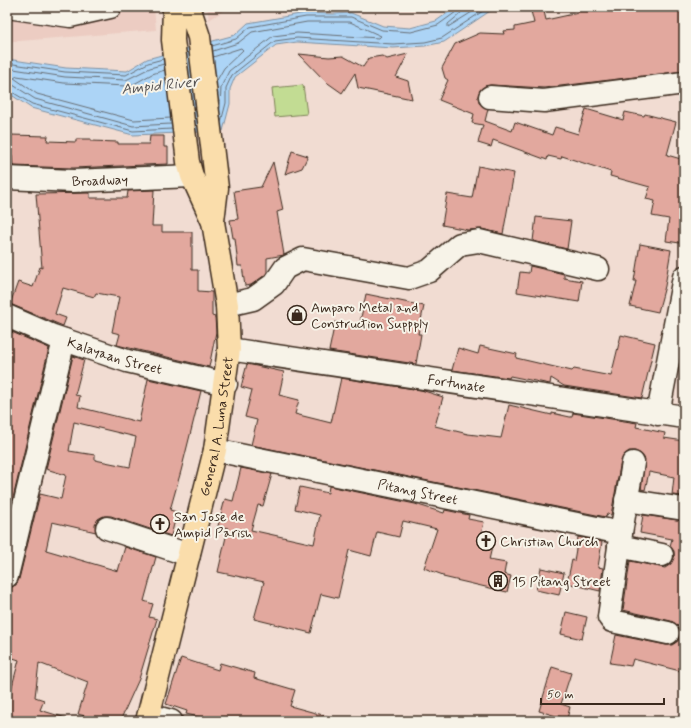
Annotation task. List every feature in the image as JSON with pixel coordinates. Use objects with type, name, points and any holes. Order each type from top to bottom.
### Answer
[{"type":"main road","name":"General A. Luna Street","points":[[183,8],[199,37],[217,188],[213,222]]},
{"type":"main road","name":"General A. Luna Street","points":[[148,718],[216,450],[226,384],[229,349],[227,305],[213,222],[190,169],[173,40],[183,8]]},
{"type":"street","points":[[7,7],[70,16],[110,7]]},
{"type":"street","points":[[490,97],[544,101],[684,83]]},
{"type":"street","name":"Broadway","points":[[7,178],[73,181],[190,169]]},
{"type":"street","points":[[227,305],[253,299],[274,284],[285,268],[303,259],[409,278],[429,271],[460,244],[480,241],[598,269]]},
{"type":"street","points":[[658,414],[680,313],[684,277]]},
{"type":"street","name":"Kalayaan Street","points":[[7,316],[64,340],[127,361],[226,384]]},
{"type":"street","points":[[7,576],[64,340]]},
{"type":"street","name":"Fortunate","points":[[229,349],[684,417]]},
{"type":"street","name":"Pitang Street","points":[[216,450],[620,540],[662,555]]},
{"type":"street","points":[[633,463],[626,500],[609,619],[641,628],[668,633]]},
{"type":"street","points":[[626,500],[684,508]]},
{"type":"street","points":[[107,528],[189,555]]},
{"type":"street","points":[[148,718],[171,721]]},
{"type":"shaded area","points":[[7,7],[154,7],[156,30],[7,42]]},
{"type":"shaded area","points":[[207,7],[230,7],[209,20]]},
{"type":"green space","points":[[303,85],[307,114],[275,117],[272,88]]},
{"type":"water","name":"Ampid River","points":[[456,7],[496,7],[444,42],[425,46],[393,48],[297,42],[276,45],[235,77],[230,89],[230,104],[223,131],[133,135],[31,108],[7,92],[7,59],[66,68],[127,71],[147,59],[235,35],[248,23],[306,13],[351,13],[383,26],[410,28],[436,21]]},
{"type":"building","points":[[530,7],[543,7],[546,20],[578,13],[576,7],[684,7],[684,71],[544,88],[491,85],[485,86],[480,90],[478,96],[479,103],[488,109],[485,121],[512,131],[515,122],[552,135],[555,127],[578,134],[586,109],[623,120],[625,112],[644,116],[645,114],[676,122],[667,155],[681,159],[680,162],[684,163],[684,225],[680,243],[666,241],[669,219],[652,216],[655,201],[646,199],[650,187],[610,176],[611,172],[562,156],[561,159],[548,156],[547,160],[493,140],[491,147],[478,143],[483,125],[472,123],[474,114],[439,100],[448,80],[445,78],[442,68],[455,44],[480,33],[504,34],[503,31],[515,30],[515,27],[534,23]]},
{"type":"building","points":[[299,54],[329,57],[343,56],[363,67],[369,58],[382,56],[387,59],[408,54],[396,77],[408,81],[412,99],[358,88],[355,73],[342,93],[325,81]]},
{"type":"building","points":[[10,135],[48,136],[47,141],[76,142],[76,139],[91,139],[91,141],[118,142],[118,144],[149,144],[150,136],[164,136],[164,147],[168,147],[168,164],[73,168],[13,166]]},
{"type":"building","points":[[292,151],[308,156],[302,168],[285,174]]},
{"type":"building","points":[[273,162],[283,210],[277,212],[284,255],[267,258],[267,272],[265,275],[251,285],[245,286],[242,266],[238,266],[235,238],[233,238],[230,220],[238,219],[234,191],[261,187]]},
{"type":"building","points":[[478,166],[514,173],[503,234],[482,229],[468,230],[442,225],[447,194],[472,198]]},
{"type":"building","points":[[154,190],[152,226],[162,226],[162,232],[192,232],[192,270],[198,270],[198,291],[212,292],[212,316],[215,317],[216,332],[209,367],[117,345],[120,334],[112,332],[119,297],[96,293],[94,297],[63,288],[55,314],[66,318],[63,326],[10,304],[18,282],[33,287],[40,267],[42,268],[36,194],[90,193],[90,198],[127,198],[128,191]]},
{"type":"building","points":[[536,217],[571,221],[567,249],[533,241]]},
{"type":"building","points":[[640,244],[671,250],[665,286],[658,312],[630,306],[636,281],[634,281]]},
{"type":"building","points":[[530,266],[564,274],[564,278],[582,281],[579,302],[517,292],[520,272],[529,273]]},
{"type":"building","points":[[366,294],[424,306],[418,334],[421,334],[416,364],[329,351],[335,322],[359,327]]},
{"type":"building","points":[[7,330],[49,348],[7,523]]},
{"type":"building","points":[[621,335],[655,343],[642,398],[564,386],[551,378],[550,384],[510,376],[509,378],[452,370],[458,348],[478,354],[480,346],[517,354],[516,358],[572,371],[574,369],[611,376]]},
{"type":"building","points":[[73,356],[84,360],[75,395],[80,396],[78,407],[139,422],[148,379],[201,391],[170,510],[177,512],[171,536],[111,516],[104,516],[98,519],[95,524],[96,532],[52,522],[46,550],[118,571],[125,547],[156,557],[144,601],[153,604],[149,617],[157,619],[139,679],[120,721],[101,721],[78,714],[88,682],[39,663],[35,697],[44,700],[40,710],[66,718],[66,721],[7,721],[7,705],[19,660],[7,656],[7,588],[16,585],[19,579],[40,494],[61,499],[66,475],[46,469]],"holes":[[[74,422],[136,437],[130,467],[95,460],[95,455],[69,451]]]},
{"type":"building","points":[[247,364],[284,372],[279,395],[299,400],[295,414],[331,423],[341,378],[421,390],[443,397],[435,426],[468,434],[501,438],[509,405],[552,415],[552,413],[572,417],[573,413],[637,423],[636,427],[665,433],[664,438],[684,441],[684,496],[672,495],[674,477],[649,472],[645,490],[641,489],[645,459],[641,454],[635,451],[629,451],[624,455],[621,461],[611,515],[607,514],[606,517],[251,445],[257,420],[245,417],[252,390],[241,387]]},
{"type":"building","points":[[241,468],[272,474],[263,506],[258,505],[251,530],[314,544],[320,515],[295,509],[300,487],[328,493],[329,486],[415,504],[444,513],[445,510],[469,515],[468,519],[484,522],[481,535],[494,538],[489,560],[506,563],[504,574],[511,576],[507,592],[443,577],[443,575],[424,568],[437,529],[403,521],[399,537],[377,532],[371,556],[349,550],[338,598],[321,594],[311,633],[254,619],[264,582],[218,572],[228,528],[218,526],[225,499],[233,501]]},
{"type":"building","points":[[643,515],[684,521],[684,630],[682,642],[684,642],[684,672],[633,659],[631,666],[610,663],[616,635],[666,645],[672,645],[678,641],[680,636],[680,629],[671,621],[623,610],[630,561],[665,568],[671,564],[674,558],[674,551],[670,546],[672,539],[640,533]]},
{"type":"building","points":[[578,537],[602,542],[598,567],[603,568],[600,591],[567,583],[572,560],[574,561]]},
{"type":"building","points":[[541,568],[564,573],[559,595],[536,590]]},
{"type":"building","points":[[566,612],[587,617],[582,639],[561,634]]},
{"type":"building","points":[[181,658],[218,670],[220,663],[255,673],[254,678],[295,690],[290,706],[330,717],[329,721],[216,721],[186,714],[187,711],[166,704]]},
{"type":"building","points":[[552,667],[571,673],[561,704],[570,707],[567,719],[539,711]]},
{"type":"place","name":"Amparo Metal and Construction Suppply","points":[[297,315]]},
{"type":"place","name":"San Jose de Ampid Parish","points":[[160,524]]},
{"type":"place","name":"Christian Church","points":[[486,541]]},
{"type":"place","name":"15 Pitang Street","points":[[498,581]]}]
